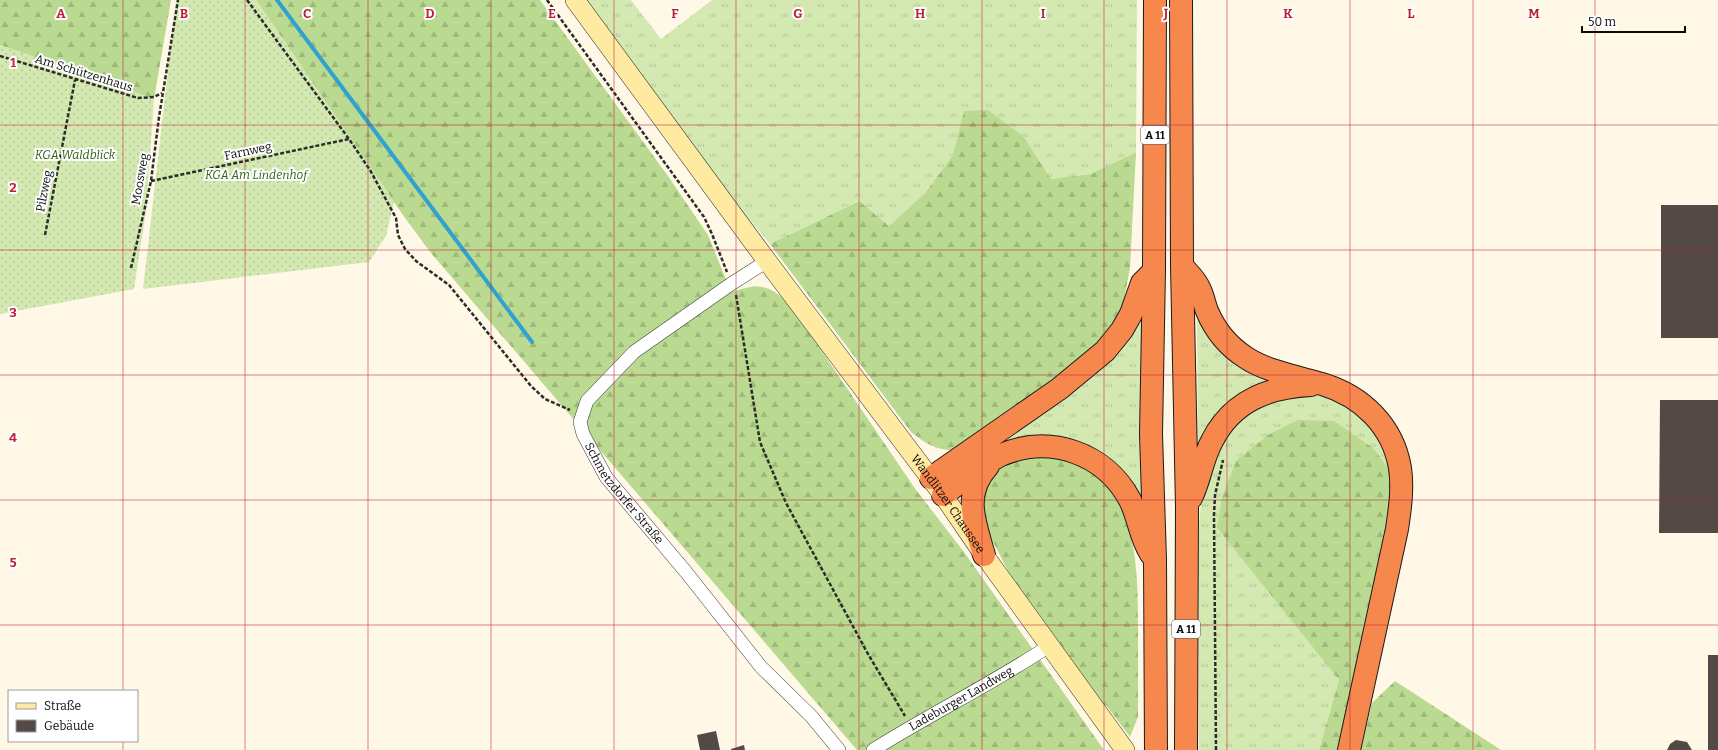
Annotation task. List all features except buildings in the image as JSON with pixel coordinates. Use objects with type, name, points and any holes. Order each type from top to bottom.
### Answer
[{"type":"highway","name":"A 11","points":[[1155,0],[1154,271],[1151,434],[1155,560],[1156,750]]},
{"type":"highway","name":"A 11","points":[[1181,0],[1182,266],[1187,508],[1186,750]]},
{"type":"highway","points":[[1182,266],[1199,287],[1206,310],[1215,328],[1231,346],[1246,358],[1263,366],[1324,384],[1353,396],[1372,412],[1387,431],[1395,449],[1400,469],[1401,499],[1397,529],[1349,750]]},
{"type":"highway","points":[[937,487],[1105,351],[1122,330],[1131,314],[1142,283],[1154,271]]},
{"type":"highway","points":[[1187,508],[1198,484],[1204,461],[1212,441],[1234,411],[1249,400],[1271,390],[1292,386],[1324,384]]},
{"type":"highway","points":[[937,487],[993,460],[1018,450],[1039,446],[1065,448],[1088,458],[1110,474],[1130,501],[1144,544],[1155,560]]},
{"type":"highway","points":[[984,555],[972,516],[972,503],[974,490],[980,477],[993,460]]},
{"type":"main road","name":"Wandlitzer Chaussee","points":[[575,0],[767,261],[937,487],[1048,646],[1125,750]]},
{"type":"street","points":[[582,415],[588,401],[634,352],[731,284],[767,261]]},
{"type":"street","name":"Schmetzdorfer Straße","points":[[582,415],[580,422],[583,434],[606,477],[686,572],[761,667],[811,716],[840,750]]},
{"type":"street","name":"Ladeburger Landweg","points":[[873,750],[911,726],[1020,665],[1048,646]]},
{"type":"path","name":"Moosweg","points":[[131,268],[151,181],[178,0]]},
{"type":"path","points":[[247,0],[370,170],[396,218],[398,235],[405,249],[416,261],[449,285],[531,386],[545,398],[582,415]]},
{"type":"path","points":[[547,0],[704,217],[736,294],[760,442],[786,503],[868,654],[911,726]]},
{"type":"path","name":"Am Schützenhaus","points":[[0,56],[138,98],[154,98],[163,93]]},
{"type":"path","name":"Pilzweg","points":[[45,235],[75,80]]},
{"type":"path","name":"Farnweg","points":[[151,181],[349,139]]},
{"type":"path","points":[[1216,750],[1214,514],[1215,495],[1223,463],[1223,457]]},
{"type":"green space","points":[[0,0],[171,0],[154,99],[0,45]]},
{"type":"green space","name":"KGA Am Lindenhof","points":[[176,0],[256,0],[394,202],[386,236],[369,262],[143,289]]},
{"type":"green space","points":[[256,0],[540,0],[668,176],[708,235],[731,292],[750,287],[763,287],[775,292],[790,304],[916,490],[964,552],[1104,750],[857,750],[431,253],[405,218],[407,221]]},
{"type":"green space","points":[[586,0],[631,0],[661,39],[712,0],[1137,0],[1136,152],[1091,174],[1051,179],[1024,137],[965,111],[953,155],[925,193],[889,226],[858,201],[770,244],[721,186]]},
{"type":"green space","name":"KGA Waldblick","points":[[0,45],[154,99],[146,211],[134,289],[0,314]]},
{"type":"green space","points":[[988,110],[1024,137],[1051,179],[1091,174],[1136,152],[1130,268],[1121,315],[1102,346],[1060,380],[953,450],[947,450],[930,445],[911,432],[770,244],[859,201],[889,226],[925,193],[953,155],[964,111]]},
{"type":"green space","points":[[1141,316],[1143,501],[979,457]]},
{"type":"green space","points":[[1197,317],[1203,317],[1277,378],[1198,450]]},
{"type":"green space","points":[[1309,393],[1339,403],[1361,418],[1377,439],[1384,453],[1389,469],[1372,448],[1217,528],[1339,680],[1319,750],[1199,750],[1199,525],[1202,491],[1217,444],[1252,406]]},
{"type":"green space","points":[[1298,420],[1334,421],[1373,448],[1389,469],[1391,499],[1388,529],[1340,750],[1319,750],[1339,680],[1217,528],[1222,497],[1236,461],[1268,435]]},
{"type":"green space","points":[[1049,456],[1085,467],[1104,480],[1116,495],[1124,512],[1130,532],[1134,553],[1138,595],[1138,717],[1130,737],[1106,705],[1103,706],[1015,585],[984,524],[983,492],[994,473],[1001,466],[1020,459]]},
{"type":"green space","points":[[1395,681],[1501,750],[1361,750],[1372,703]]},
{"type":"waterway","points":[[277,0],[532,342]]}]
